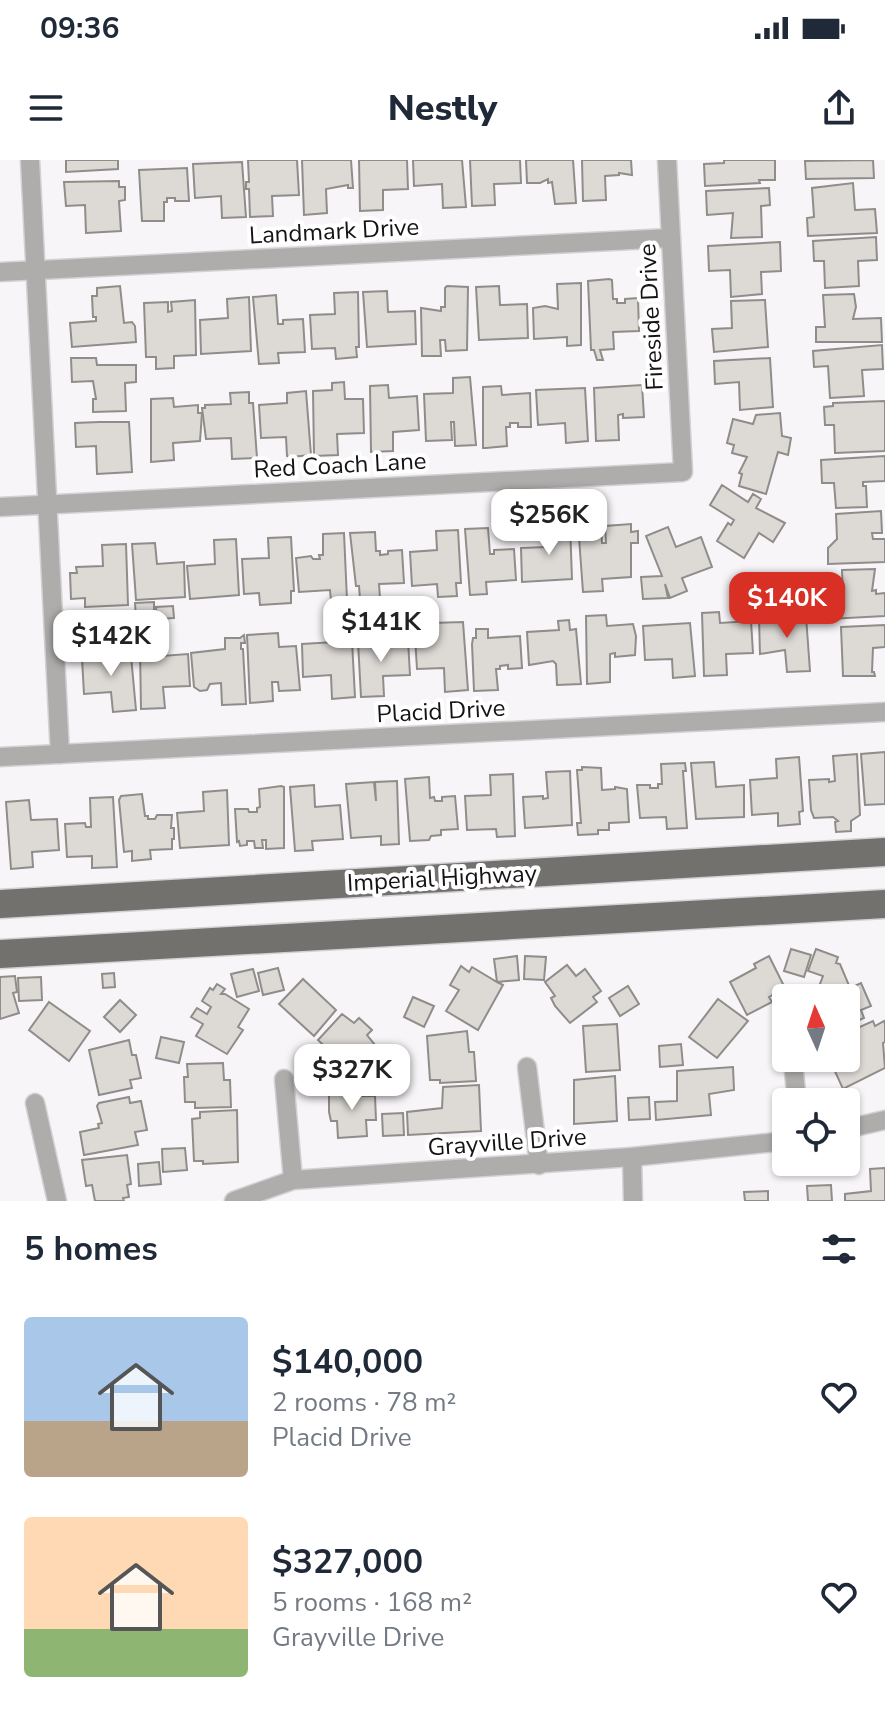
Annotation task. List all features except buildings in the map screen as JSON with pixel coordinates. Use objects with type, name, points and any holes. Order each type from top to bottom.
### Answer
[{"type":"main road","name":"Imperial Highway","points":[[0,904],[885,852]]},
{"type":"main road","points":[[0,954],[885,904]]},
{"type":"street","points":[[30,160],[60,754]]},
{"type":"street","name":"Fireside Drive","points":[[667,160],[683,472]]},
{"type":"street","name":"Landmark Drive","points":[[0,272],[671,238]]},
{"type":"street","name":"Red Coach Lane","points":[[0,507],[683,472]]},
{"type":"street","name":"Placid Drive","points":[[0,757],[885,712]]},
{"type":"street","points":[[527,1067],[539,1165]]},
{"type":"street","points":[[284,1079],[293,1180]]},
{"type":"street","points":[[35,1103],[57,1201]]},
{"type":"street","points":[[860,1126],[885,1120]]},
{"type":"street","name":"Grayville Drive","points":[[234,1201],[293,1180],[539,1165],[772,1142]]},
{"type":"street","points":[[632,1157],[633,1201]]}]
